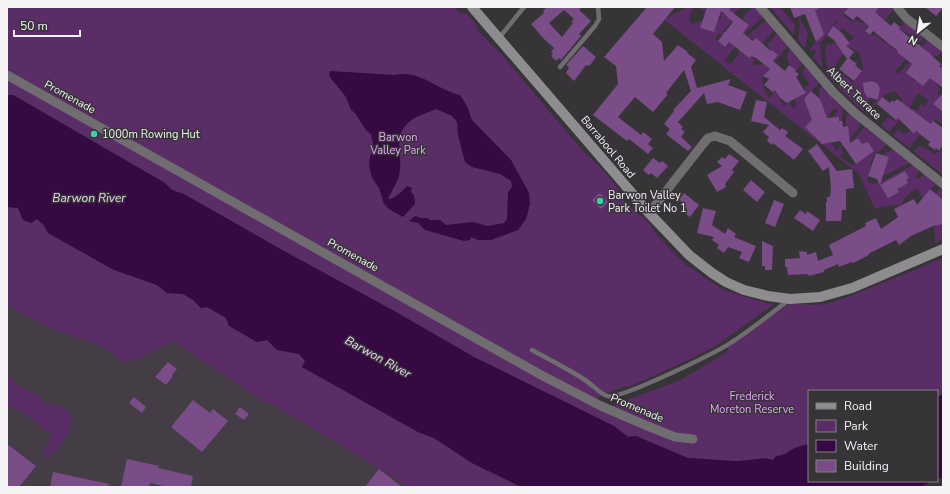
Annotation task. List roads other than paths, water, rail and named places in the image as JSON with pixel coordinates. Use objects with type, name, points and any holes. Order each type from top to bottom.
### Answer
[{"type":"street","name":"Barrabool Road","points":[[472,7],[649,213],[689,255],[726,282],[744,290],[768,296],[790,299],[820,297],[852,288],[943,249]]},
{"type":"street","name":"Albert Terrace","points":[[760,7],[834,94],[855,113],[943,184]]},
{"type":"street","points":[[897,7],[906,18],[943,47]]},
{"type":"street","name":"Promenade","points":[[7,75],[543,376],[601,406],[645,425],[675,437],[694,439]]},
{"type":"street","points":[[649,213],[708,138],[715,136],[730,141],[793,193]]},
{"type":"lane","points":[[499,38],[524,7]]},
{"type":"lane","points":[[560,68],[595,26],[599,19],[598,7]]},
{"type":"lane","name":"Promenade","points":[[532,350],[566,368],[607,396],[612,397],[689,365],[732,342],[790,299]]},
{"type":"water","points":[[330,71],[412,75],[420,77],[460,95],[467,106],[472,120],[511,160],[529,193],[530,204],[526,219],[518,230],[491,240],[478,240],[471,237],[470,240],[464,241],[425,230],[418,223],[409,221],[415,216],[428,218],[430,220],[440,220],[446,225],[473,222],[488,226],[504,223],[507,219],[508,192],[512,187],[511,181],[500,174],[472,167],[465,162],[458,135],[457,122],[452,116],[436,109],[416,117],[406,124],[402,130],[399,142],[400,170],[397,182],[388,199],[396,196],[407,186],[412,188],[411,192],[414,195],[415,204],[403,217],[389,209],[384,204],[379,188],[372,178],[369,166],[370,156],[374,148],[371,134],[351,110],[346,97],[329,76]]},
{"type":"water","name":"Barwon River","points":[[7,95],[13,95],[165,183],[172,190],[182,193],[474,357],[614,426],[628,437],[636,436],[688,458],[735,461],[759,459],[773,460],[776,456],[782,455],[797,447],[808,444],[808,482],[931,482],[920,487],[521,487],[472,463],[434,438],[418,432],[302,367],[305,361],[299,354],[277,350],[267,340],[257,342],[229,326],[226,318],[207,307],[201,308],[193,300],[183,294],[167,293],[157,285],[114,270],[48,233],[44,225],[37,219],[31,223],[23,220],[18,208],[7,207]]},
{"type":"water","points":[[943,394],[943,477],[938,479],[938,396]]},
{"type":"place","name":"1000m Rowing Hut","points":[[94,134]]},
{"type":"place","name":"Barwon Valley Park Toilet No 1","points":[[600,201]]},
{"type":"park label","name":"Barwon Valley Park","points":[[398,143]]},
{"type":"park label","name":"Frederick Moreton Reserve","points":[[752,402]]}]
